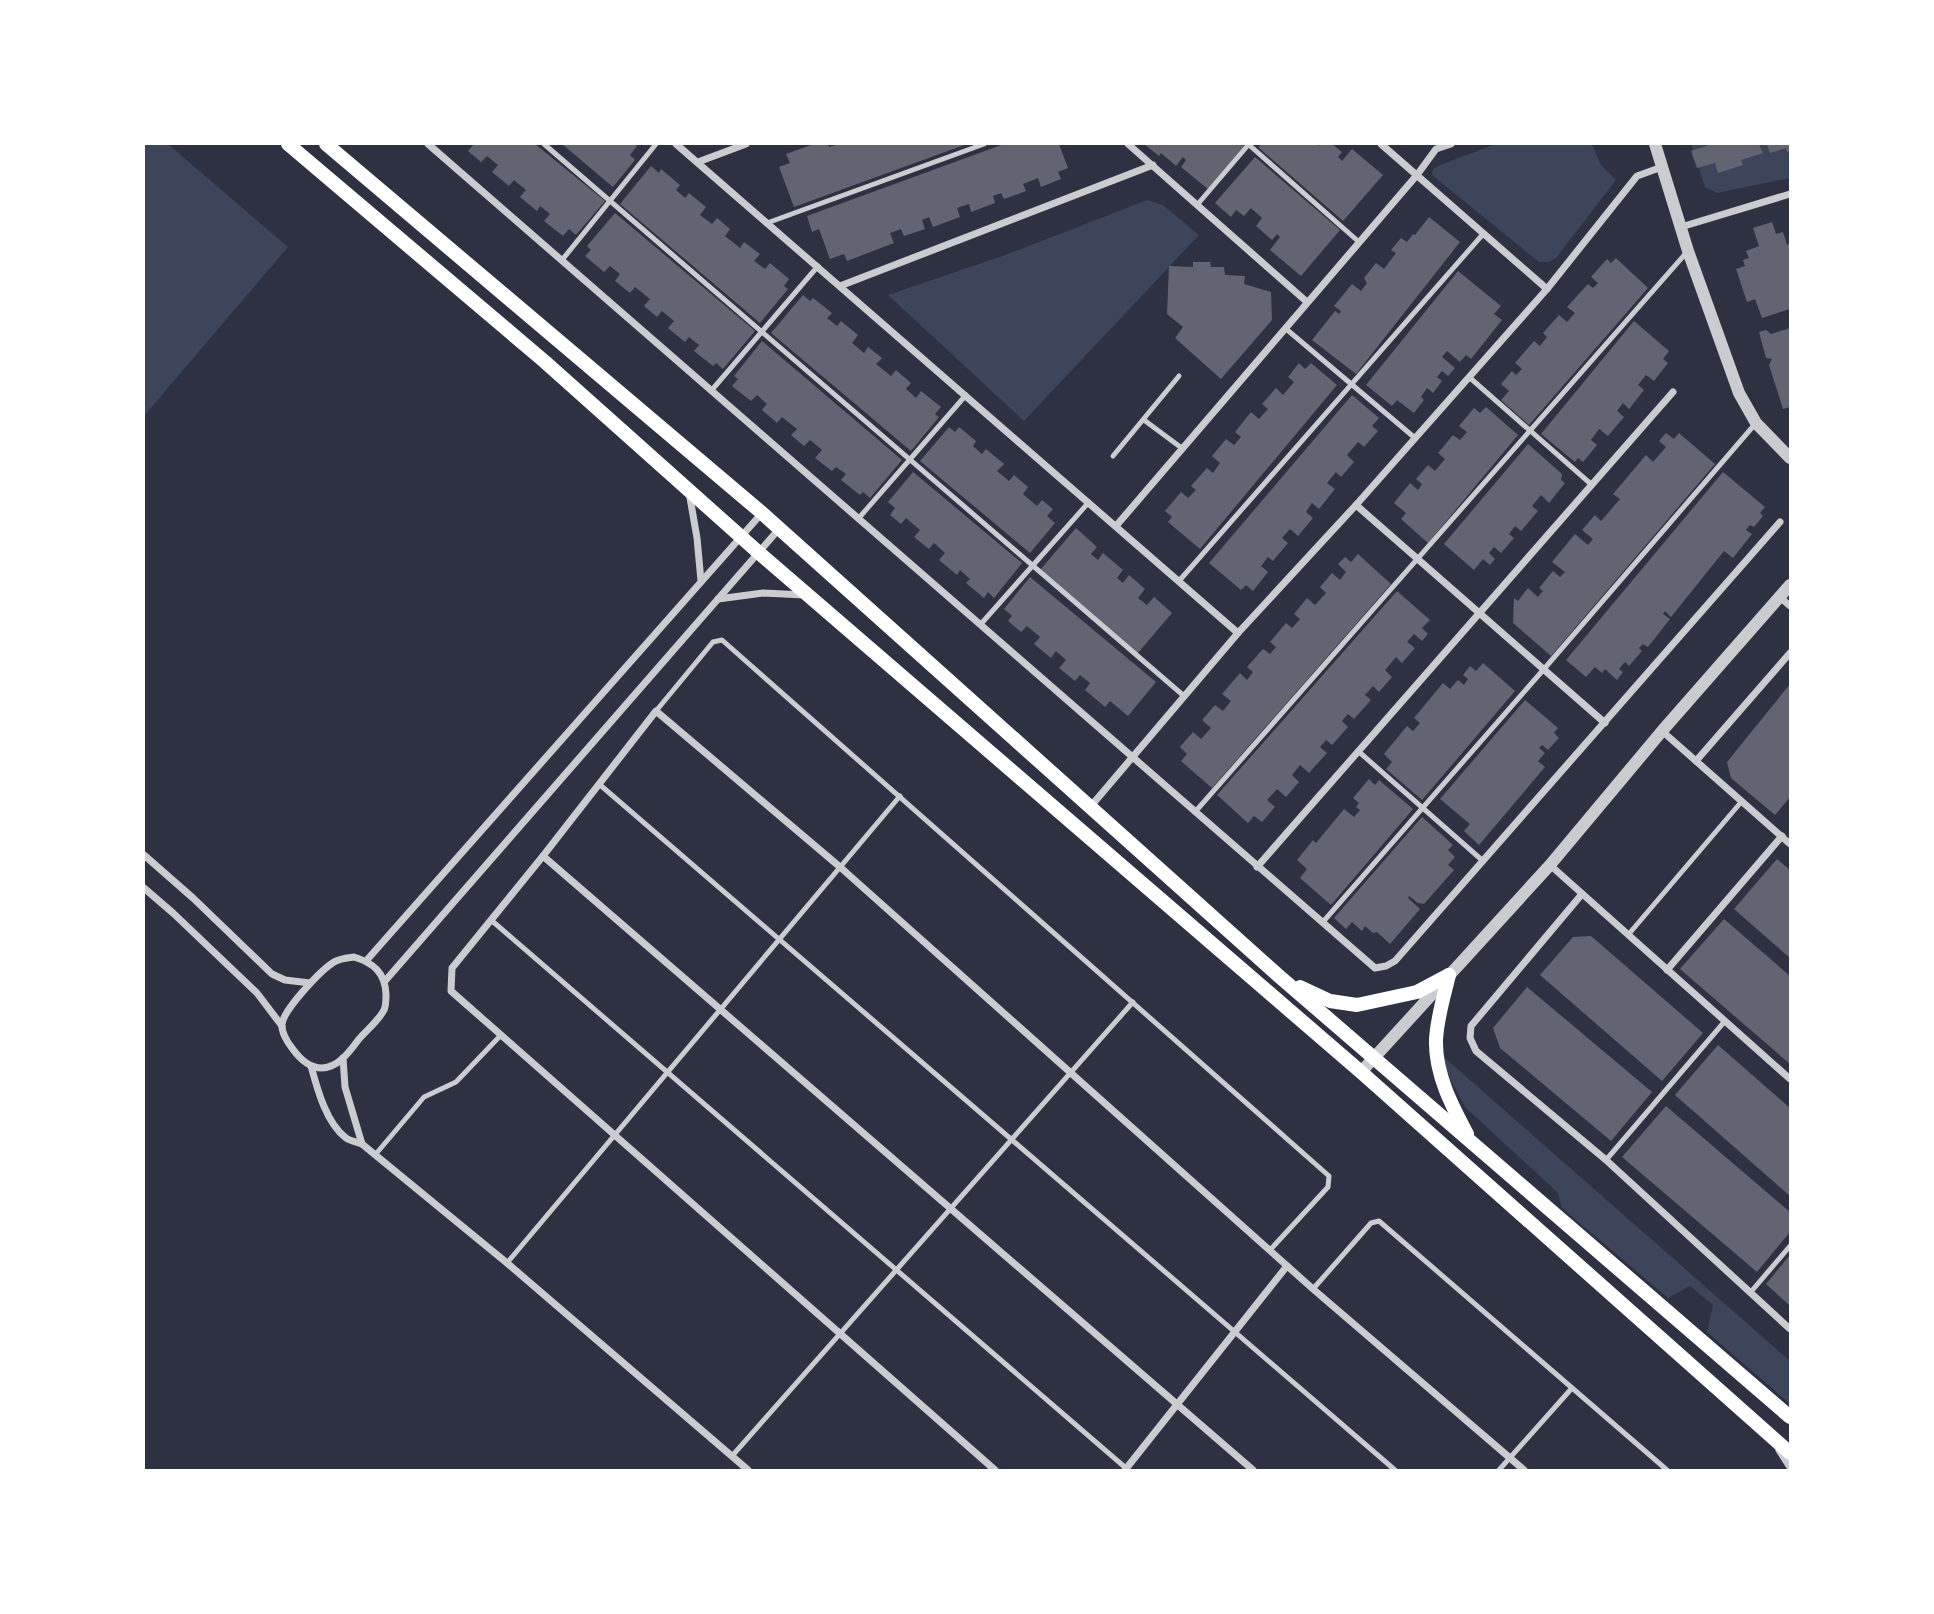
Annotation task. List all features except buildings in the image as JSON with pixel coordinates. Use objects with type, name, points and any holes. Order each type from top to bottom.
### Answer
[{"type":"main road","points":[[288,144],[544,361],[740,537],[1361,1072],[1790,1453]]},
{"type":"main road","points":[[326,144],[762,513],[1280,977],[1790,1416]]},
{"type":"main road","points":[[1280,977],[1330,1001],[1357,1004],[1417,992],[1449,975]]},
{"type":"main road","points":[[1449,975],[1439,1017],[1436,1041],[1438,1063],[1455,1111],[1472,1142]]},
{"type":"street","points":[[428,144],[1375,968],[1395,961],[1780,522]]},
{"type":"street","points":[[676,144],[1238,633]]},
{"type":"street","points":[[698,162],[746,144]]},
{"type":"street","points":[[1128,144],[1307,302]]},
{"type":"street","points":[[1381,144],[1547,289]]},
{"type":"street","points":[[1116,526],[1417,175],[1436,149],[1451,144]]},
{"type":"street","points":[[1654,144],[1688,251],[1739,393],[1756,423],[1790,458]]},
{"type":"street","points":[[841,286],[1153,165]]},
{"type":"street","points":[[1091,806],[1238,633],[1356,505],[1547,289],[1637,176],[1662,167]]},
{"type":"street","points":[[1681,227],[1790,194]]},
{"type":"street","points":[[1257,867],[1673,392]]},
{"type":"street","points":[[689,490],[701,581]]},
{"type":"street","points":[[1356,505],[1605,723]]},
{"type":"street","points":[[366,961],[762,513]]},
{"type":"street","points":[[385,981],[779,528]]},
{"type":"street","points":[[1361,1072],[1550,865],[1662,731],[1790,585]]},
{"type":"street","points":[[717,599],[763,593],[808,596]]},
{"type":"street","points":[[1780,597],[1790,606]]},
{"type":"street","points":[[1696,761],[1790,653]]},
{"type":"street","points":[[995,1471],[451,991],[452,968],[656,712],[840,867],[1287,1266],[1524,1471]]},
{"type":"street","points":[[1662,731],[1790,844]]},
{"type":"street","points":[[1667,970],[1782,836]]},
{"type":"street","points":[[144,855],[272,974],[285,980],[310,983]]},
{"type":"street","points":[[543,856],[1253,1471]]},
{"type":"street","points":[[1550,865],[1790,1079]]},
{"type":"street","points":[[144,888],[257,993],[282,1026],[288,1043],[298,1056],[311,1066],[323,1068],[334,1065],[343,1058],[384,1010],[385,981],[378,969],[366,961],[354,957],[343,958],[332,963],[310,983],[285,1014],[282,1026]]},
{"type":"street","points":[[1582,894],[1471,1026],[1470,1038],[1476,1051],[1606,1160],[1790,1329]]},
{"type":"street","points":[[343,1058],[345,1087],[362,1144]]},
{"type":"street","points":[[311,1066],[319,1095],[334,1125],[347,1139],[362,1144],[507,1263],[748,1471]]},
{"type":"street","points":[[1126,1470],[1287,1266]]},
{"type":"street","points":[[1763,1429],[1790,1467]]},
{"type":"lane","points":[[544,144],[1184,696]]},
{"type":"lane","points":[[562,260],[656,144]]},
{"type":"lane","points":[[767,223],[984,144]]},
{"type":"lane","points":[[1197,205],[1249,144],[1359,242]]},
{"type":"lane","points":[[1179,581],[1484,233]]},
{"type":"lane","points":[[1195,812],[1688,251]]},
{"type":"lane","points":[[711,391],[818,266]]},
{"type":"lane","points":[[1285,328],[1415,438]]},
{"type":"lane","points":[[1113,456],[1179,376]]},
{"type":"lane","points":[[1469,377],[1592,485]]},
{"type":"lane","points":[[858,519],[966,396]]},
{"type":"lane","points":[[1144,420],[1182,449]]},
{"type":"lane","points":[[1322,923],[1756,423]]},
{"type":"lane","points":[[980,625],[1088,502]]},
{"type":"lane","points":[[656,712],[713,642],[722,640],[1329,1176],[1328,1187],[1270,1250]]},
{"type":"lane","points":[[1358,751],[1483,861]]},
{"type":"lane","points":[[599,784],[1395,1471]]},
{"type":"lane","points":[[507,1263],[900,796]]},
{"type":"lane","points":[[1628,935],[1742,801]]},
{"type":"lane","points":[[491,920],[1126,1470]]},
{"type":"lane","points":[[732,1456],[1133,1002]]},
{"type":"lane","points":[[1606,1160],[1725,1021]]},
{"type":"lane","points":[[375,1155],[424,1097],[456,1082],[501,1035]]},
{"type":"lane","points":[[1314,1289],[1371,1223],[1379,1221],[1667,1471]]},
{"type":"lane","points":[[1750,1293],[1790,1246]]},
{"type":"lane","points":[[1499,1471],[1572,1388]]},
{"type":"shaded area","points":[[144,144],[168,144],[288,247],[144,416]]},
{"type":"shaded area","points":[[1496,144],[1592,144],[1601,165],[1616,180],[1556,258],[1549,262],[1539,262],[1432,175],[1433,169],[1440,165]]},
{"type":"shaded area","points":[[1691,144],[1790,144],[1790,178],[1717,193],[1705,187]]},
{"type":"shaded area","points":[[1147,200],[1163,205],[1199,235],[1024,421],[888,295],[1008,254]]},
{"type":"shaded area","points":[[1445,1058],[1790,1361],[1790,1404],[1707,1332],[1713,1305],[1690,1286],[1668,1298],[1562,1208],[1558,1193],[1465,1107],[1442,1063]]}]
